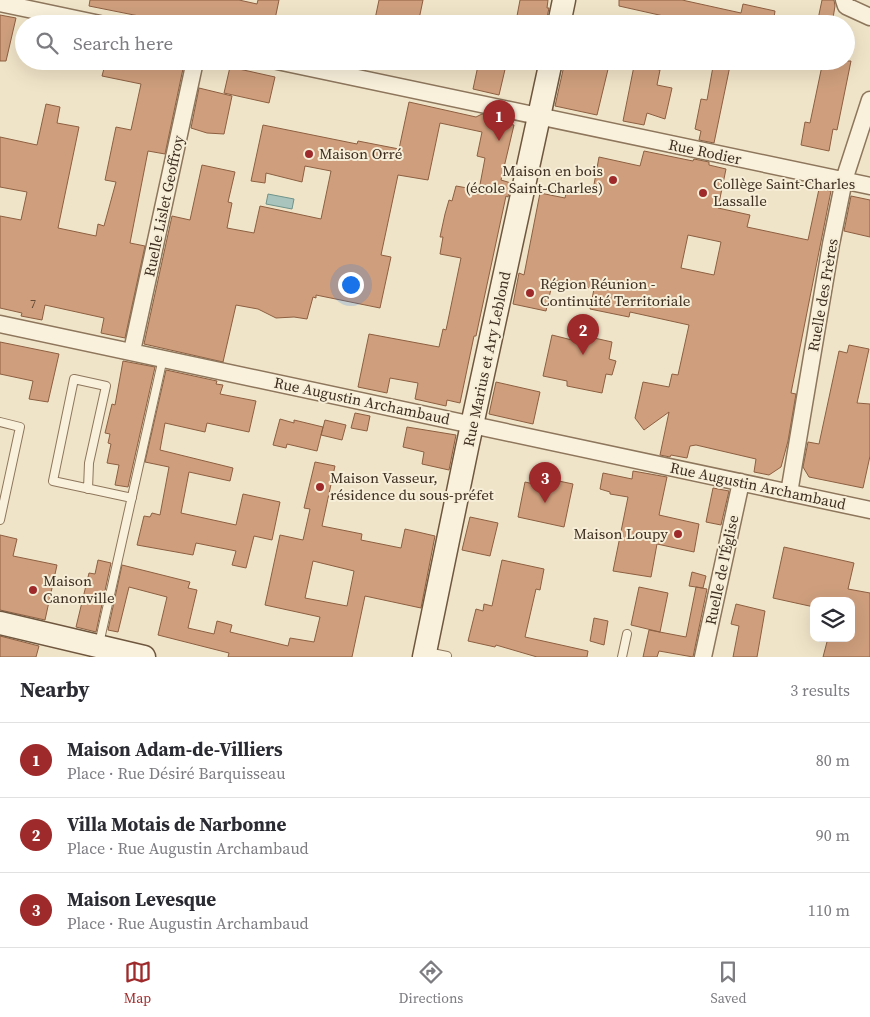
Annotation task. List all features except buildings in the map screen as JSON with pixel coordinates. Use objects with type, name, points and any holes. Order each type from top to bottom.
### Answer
[{"type":"street","points":[[561,15],[564,0]]},
{"type":"street","points":[[844,0],[846,6],[870,17]]},
{"type":"street","points":[[0,3],[57,15]]},
{"type":"street","name":"Ruelle Lislet Geoffroy","points":[[132,351],[193,70]]},
{"type":"street","name":"Rue Rodier","points":[[318,70],[539,118],[870,186]]},
{"type":"street","name":"Rue Marius et Ary Leblond","points":[[425,654],[472,424],[549,70]]},
{"type":"street","name":"Ruelle des Frères","points":[[789,493],[831,244],[844,180],[870,100]]},
{"type":"street","name":"Rue Augustin Archambaud","points":[[0,324],[870,510]]},
{"type":"street","name":"Ruelle de l'Église","points":[[703,657],[741,482]]},
{"type":"street","points":[[0,623],[144,657]]},
{"type":"lane","points":[[98,646],[163,358]]},
{"type":"lane","points":[[88,488],[89,463],[106,386],[74,379],[53,480],[88,488],[132,498]]},
{"type":"lane","points":[[0,422],[20,426],[0,520]]},
{"type":"lane","points":[[622,657],[627,634]]},
{"type":"lane","points":[[425,654],[449,657]]},
{"type":"water","points":[[268,194],[294,199],[292,209],[266,204]]},
{"type":"place","name":"Maison Adam-de-Villiers","points":[[499,141]]},
{"type":"place","name":"Maison Orré","points":[[309,154]]},
{"type":"place","name":"Maison en bois (école Saint-Charles)","points":[[613,180]]},
{"type":"place","name":"Collège Saint-Charles Lassalle","points":[[703,193]]},
{"type":"place","name":"Région Réunion - Continuité Territoriale","points":[[530,293]]},
{"type":"place","name":"Villa Motais de Narbonne","points":[[583,355]]},
{"type":"place","name":"Maison Vasseur, résidence du sous-préfet","points":[[320,487]]},
{"type":"place","name":"Maison Levesque","points":[[545,503]]},
{"type":"place","name":"Maison Loupy","points":[[678,534]]},
{"type":"place","name":"Maison Canonville","points":[[33,590]]}]
